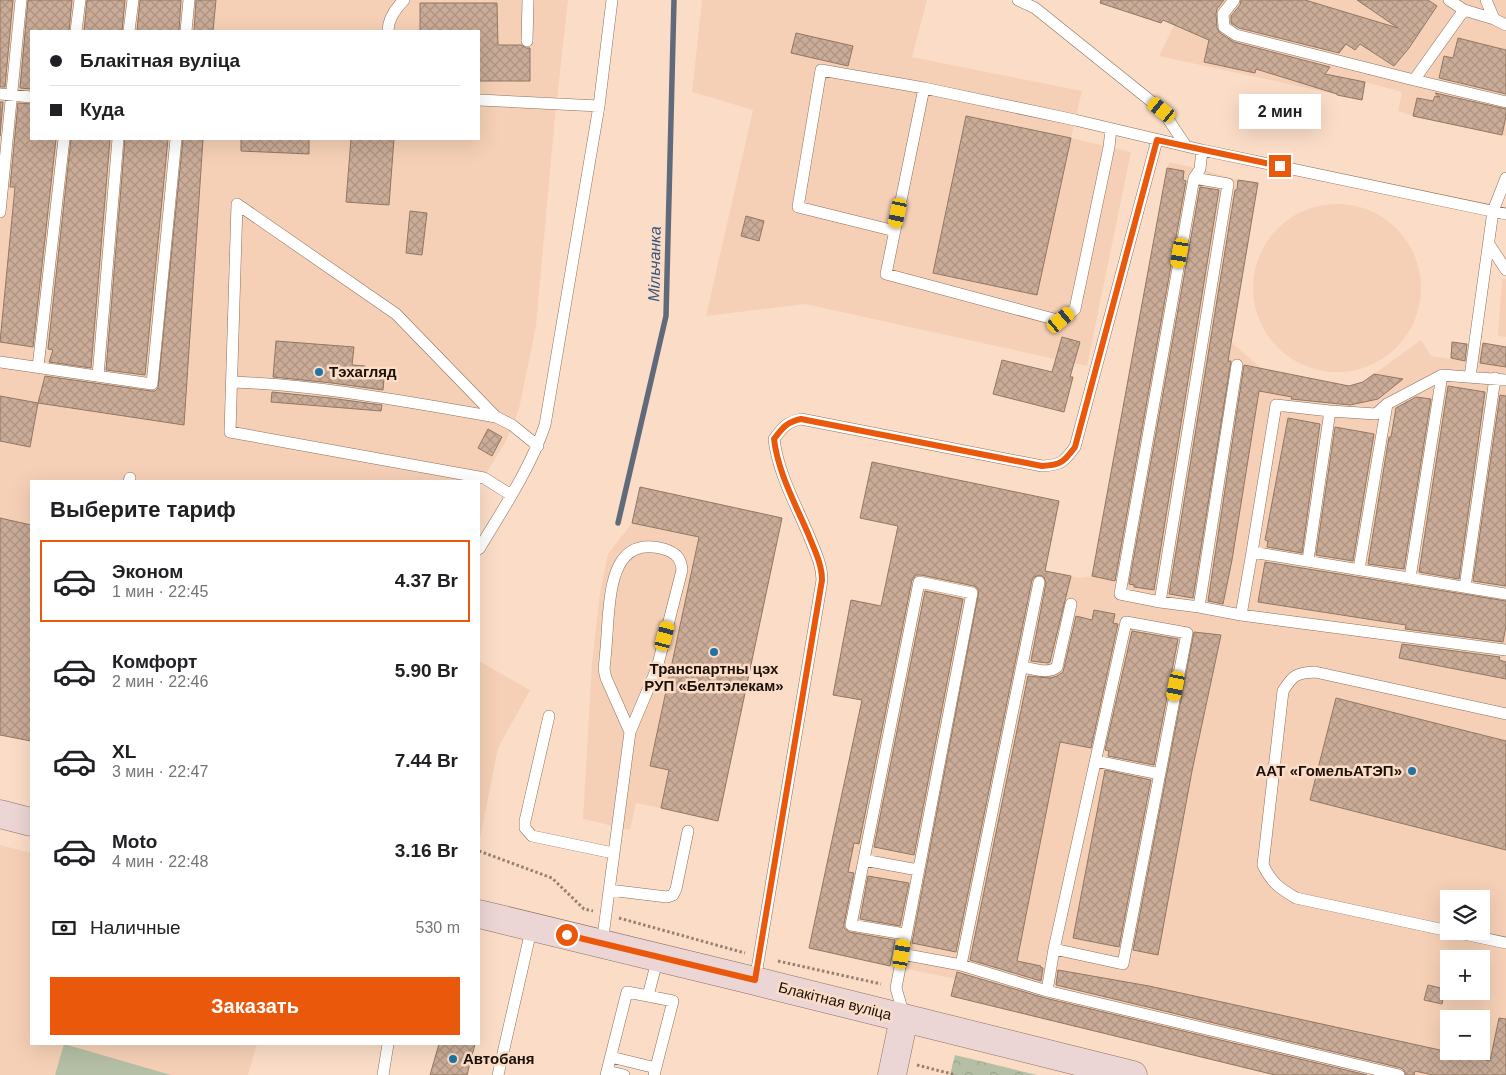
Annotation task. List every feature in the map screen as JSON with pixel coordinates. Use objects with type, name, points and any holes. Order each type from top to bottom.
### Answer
[{"type":"street","points":[[0,814],[30,822]]},
{"type":"street","name":"Блакітная вуліца","points":[[480,914],[658,957],[757,969],[904,1018],[1134,1075]]},
{"type":"street","points":[[893,1067],[904,1018]]},
{"type":"lane","points":[[0,212],[6,94],[20,0]]},
{"type":"lane","points":[[76,30],[80,0]]},
{"type":"lane","points":[[129,30],[133,0]]},
{"type":"lane","points":[[186,30],[189,0]]},
{"type":"lane","points":[[388,30],[388,25],[396,8],[404,0]]},
{"type":"lane","points":[[528,0],[528,41]]},
{"type":"lane","points":[[480,548],[512,495],[538,446],[545,425],[599,106],[612,0]]},
{"type":"lane","points":[[1018,0],[1035,4],[1162,110],[1186,146]]},
{"type":"lane","points":[[1234,0],[1223,14],[1224,28],[1236,35],[1506,102]]},
{"type":"lane","points":[[1449,0],[1464,10],[1494,19],[1506,25]]},
{"type":"lane","points":[[1486,0],[1494,19]]},
{"type":"lane","points":[[1414,80],[1464,10]]},
{"type":"lane","points":[[894,231],[798,207],[821,70],[924,88],[1075,120],[1202,150],[1506,214]]},
{"type":"lane","points":[[924,88],[886,274],[1061,320],[1075,309],[1112,129]]},
{"type":"lane","points":[[6,94],[30,97]]},
{"type":"lane","points":[[480,100],[599,106]]},
{"type":"lane","points":[[38,367],[64,140]]},
{"type":"lane","points":[[98,376],[118,140]]},
{"type":"lane","points":[[0,362],[152,384],[176,140]]},
{"type":"lane","points":[[757,969],[822,580],[822,571],[817,554],[784,477],[776,453],[774,439],[789,422],[801,419],[1042,466],[1057,465],[1067,458],[1075,447],[1157,140]]},
{"type":"lane","points":[[1202,150],[1200,169],[1194,178],[1120,594],[1241,615],[1506,650]]},
{"type":"lane","points":[[1160,602],[1228,184],[1194,178]]},
{"type":"lane","points":[[1470,377],[1493,211],[1506,178]]},
{"type":"lane","points":[[512,495],[484,478],[230,432],[237,204],[396,314],[496,416],[512,425],[538,446]]},
{"type":"lane","points":[[1489,244],[1506,270]]},
{"type":"lane","points":[[1199,607],[1237,365]]},
{"type":"lane","points":[[1410,578],[1442,375]]},
{"type":"lane","points":[[1241,615],[1276,405],[1376,414],[1387,404],[1442,375],[1500,379],[1465,586]]},
{"type":"lane","points":[[232,382],[273,383],[496,416]]},
{"type":"lane","points":[[1359,568],[1387,404]]},
{"type":"lane","points":[[1308,560],[1330,411]]},
{"type":"lane","points":[[602,944],[630,732],[657,668],[682,570],[681,563],[676,554],[652,546],[638,548],[626,557],[616,571],[611,586],[604,669],[606,678],[630,732]]},
{"type":"lane","points":[[1252,552],[1359,568],[1506,594]]},
{"type":"lane","points":[[904,1018],[896,988],[972,592],[919,582],[851,925],[905,934]]},
{"type":"lane","points":[[961,965],[1039,582]]},
{"type":"lane","points":[[1022,666],[1049,671],[1057,667],[1071,604]]},
{"type":"lane","points":[[1047,991],[1054,950],[1126,622],[1186,633],[1123,964],[1054,950]]},
{"type":"lane","points":[[1440,929],[1296,898],[1269,878],[1263,866],[1283,691],[1290,679],[1300,673],[1315,672],[1506,714]]},
{"type":"lane","points":[[549,716],[525,828],[532,836],[614,854]]},
{"type":"lane","points":[[1096,761],[1160,774]]},
{"type":"lane","points":[[609,890],[668,897],[672,895],[676,889],[688,832]]},
{"type":"lane","points":[[864,860],[918,870]]},
{"type":"lane","points":[[498,1075],[532,926]]},
{"type":"lane","points":[[1490,940],[1506,943]]},
{"type":"lane","points":[[902,954],[961,965],[1047,991],[1399,1075]]},
{"type":"lane","points":[[648,996],[658,957]]},
{"type":"lane","points":[[611,1057],[655,1072],[672,1001],[628,992],[611,1057],[607,1073],[624,1075]]},
{"type":"lane","points":[[383,1075],[388,1045]]},
{"type":"path","points":[[480,851],[552,878],[584,909],[606,914],[757,969],[896,988]]},
{"type":"path","points":[[893,1067],[954,1075]]},
{"type":"shaded area","points":[[0,0],[568,0],[555,117],[536,326],[519,409],[506,441],[480,483],[480,480],[30,480],[30,741],[0,735]]},
{"type":"shaded area","points":[[702,0],[927,0],[912,57],[1082,91],[1071,138],[1131,152],[1087,366],[805,304],[706,316],[753,110],[692,92]]},
{"type":"shaded area","points":[[1193,0],[1506,0],[1506,136],[1398,111],[1402,92],[1365,82],[1362,100],[1159,56],[1174,25]]},
{"type":"shaded area","points":[[1169,162],[1238,180],[1258,183],[1231,342],[1262,369],[1349,386],[1363,382],[1421,340],[1431,356],[1450,359],[1452,342],[1482,347],[1483,343],[1506,347],[1506,1075],[1275,1075],[951,996],[955,979],[809,948],[895,542],[1032,571],[1052,572],[1079,578],[1092,576]]},
{"type":"shaded area","points":[[1329,204],[1345,204],[1377,214],[1402,235],[1415,256],[1421,288],[1415,320],[1407,335],[1390,353],[1369,366],[1345,372],[1329,372],[1305,366],[1290,358],[1267,335],[1259,320],[1253,296],[1253,280],[1259,256],[1267,241],[1290,218],[1305,210]]},
{"type":"shaded area","points":[[1502,279],[1506,279],[1506,337],[1498,336]]},
{"type":"shaded area","name":"Транспартны цэх РУП «Белтэлекам»","points":[[640,487],[782,518],[718,820],[636,803],[630,830],[583,819],[592,662],[600,593],[608,554],[632,523]]},
{"type":"shaded area","points":[[480,662],[530,690],[498,748],[480,838]]},
{"type":"shaded area","points":[[0,845],[30,853],[30,1045],[257,1045],[248,1075],[0,1075]]},
{"type":"green space","points":[[64,1045],[67,1045],[171,1075],[55,1075]]},
{"type":"green space","points":[[955,1055],[1037,1075],[950,1075]]},
{"type":"building","points":[[0,0],[13,0],[5,87],[0,87]]},
{"type":"building","points":[[28,0],[72,0],[69,30],[30,30],[30,89],[20,88]]},
{"type":"building","points":[[87,0],[125,0],[122,30],[84,30]]},
{"type":"building","points":[[140,0],[181,0],[179,30],[137,30]]},
{"type":"building","points":[[196,0],[216,0],[213,30],[194,30]]},
{"type":"building","points":[[1101,0],[1224,0],[1217,9],[1216,14],[1217,28],[1220,33],[1234,42],[1330,67],[1325,74],[1365,82],[1362,100],[1337,95],[1256,69],[1255,73],[1204,62],[1209,40],[1163,20],[1161,23],[1100,3]]},
{"type":"building","points":[[1241,0],[1305,0],[1398,28],[1357,0],[1428,0],[1437,6],[1409,48],[1394,66],[1360,44],[1355,50],[1346,44],[1339,53],[1239,28],[1231,23],[1231,16],[1240,5]]},
{"type":"building","points":[[420,3],[497,3],[498,45],[521,45],[530,48],[530,81],[480,81],[480,30],[420,30]]},
{"type":"building","points":[[796,33],[853,46],[848,66],[791,53]]},
{"type":"building","points":[[1458,38],[1506,50],[1506,94],[1439,78],[1444,56],[1453,58]]},
{"type":"building","points":[[1435,93],[1506,109],[1502,135],[1413,116],[1417,98],[1433,101],[1435,96],[1440,97]]},
{"type":"building","points":[[0,102],[3,102],[0,136]]},
{"type":"building","points":[[18,103],[30,104],[30,140],[56,140],[33,347],[0,342],[15,187],[10,187]]},
{"type":"building","points":[[966,116],[1071,138],[1037,295],[933,273]]},
{"type":"building","points":[[71,140],[110,140],[91,368],[49,362],[53,350],[48,349]]},
{"type":"building","points":[[125,140],[168,140],[145,375],[106,370]]},
{"type":"building","points":[[183,140],[203,140],[184,425],[38,403],[45,376],[151,391],[155,391],[158,388]]},
{"type":"building","points":[[241,140],[309,140],[309,154],[241,151]]},
{"type":"building","points":[[351,140],[394,140],[389,205],[346,202]]},
{"type":"building","points":[[1167,168],[1184,171],[1183,180],[1186,181],[1115,581],[1092,576]]},
{"type":"building","points":[[1238,180],[1258,183],[1228,361],[1231,361],[1193,598],[1169,594]]},
{"type":"building","points":[[1200,187],[1219,190],[1154,590],[1134,587],[1134,585],[1129,584]]},
{"type":"building","points":[[410,211],[427,213],[422,255],[406,253]]},
{"type":"building","points":[[746,216],[764,221],[759,241],[741,236]]},
{"type":"building","points":[[1062,337],[1080,342],[1070,377],[1073,377],[1064,412],[993,394],[1002,360],[1052,372]]},
{"type":"building","points":[[276,341],[354,347],[352,365],[365,366],[364,377],[384,379],[383,390],[273,377]]},
{"type":"building","points":[[1452,342],[1467,344],[1465,361],[1451,358]]},
{"type":"building","points":[[1483,343],[1506,347],[1506,367],[1480,363]]},
{"type":"building","points":[[1244,365],[1349,386],[1363,382],[1374,374],[1403,379],[1378,399],[1350,405],[1291,399],[1292,397],[1259,391],[1232,560],[1223,604],[1208,601]]},
{"type":"building","points":[[1448,386],[1485,392],[1459,579],[1419,572]]},
{"type":"building","points":[[272,392],[382,405],[381,411],[271,402]]},
{"type":"building","points":[[1500,395],[1506,396],[1506,586],[1473,581]]},
{"type":"building","points":[[0,396],[38,403],[30,447],[0,441]]},
{"type":"building","points":[[1416,397],[1431,399],[1404,569],[1368,564],[1389,437],[1391,437],[1396,408]]},
{"type":"building","points":[[1288,418],[1320,424],[1302,553],[1267,547],[1268,541],[1265,540]]},
{"type":"building","points":[[1335,427],[1374,434],[1353,561],[1316,555]]},
{"type":"building","points":[[488,429],[502,437],[492,456],[478,448]]},
{"type":"building","points":[[872,462],[1059,501],[1045,571],[1071,576],[1050,662],[1048,663],[1031,661],[1046,583],[1044,577],[1040,575],[1032,580],[956,952],[912,943],[979,591],[974,586],[921,575],[916,575],[912,580],[859,844],[854,843],[848,872],[854,873],[844,924],[844,928],[849,932],[895,940],[890,966],[809,948],[862,700],[833,695],[851,600],[881,606],[898,526],[860,518]]},
{"type":"building","name":"Транспартны цэх РУП «Белтэлекам»","points":[[640,487],[782,518],[718,821],[661,808],[669,770],[650,766],[699,537],[632,523]]},
{"type":"building","points":[[0,518],[30,525],[30,741],[0,735]]},
{"type":"building","points":[[1265,562],[1506,601],[1506,626],[1503,642],[1405,629],[1406,625],[1258,602]]},
{"type":"building","points":[[925,591],[963,599],[914,855],[874,847]]},
{"type":"building","points":[[1094,610],[1115,614],[1113,623],[1118,624],[1091,748],[1060,742],[1017,961],[1041,966],[1043,968],[1041,981],[970,960],[1028,676],[1050,678],[1063,672],[1076,616],[1092,620]]},
{"type":"building","points":[[1132,631],[1178,639],[1154,765],[1108,756],[1109,751],[1105,750]]},
{"type":"building","points":[[1194,632],[1221,635],[1192,771],[1158,955],[1133,950]]},
{"type":"building","points":[[1402,644],[1500,657],[1499,660],[1506,662],[1506,679],[1399,658]]},
{"type":"building","name":"ААТ «ГомельАТЭП»","points":[[1336,698],[1506,741],[1506,850],[1310,800]]},
{"type":"building","points":[[1105,770],[1151,780],[1119,947],[1073,938]]},
{"type":"building","points":[[868,876],[909,883],[900,926],[860,919]]},
{"type":"building","points":[[1058,970],[1149,986],[1440,1050],[1440,1060],[1490,1061],[1499,1018],[1506,1019],[1506,1075],[1433,1075],[1415,1071],[1414,1075],[1406,1075],[1401,1068],[1056,985]]},
{"type":"building","points":[[957,972],[1045,998],[1367,1075],[1275,1075],[951,996]]},
{"type":"building","points":[[1428,985],[1440,988],[1442,1004],[1424,1000]]},
{"type":"building","name":"Автобаня","points":[[439,1045],[475,1045],[467,1075],[430,1075]]},
{"type":"waterway","name":"Мільчанка","points":[[618,523],[666,316],[674,0]]},
{"type":"place","name":"Тэхагляд","points":[[319,372]]},
{"type":"place","name":"Транспартны цэх РУП «Белтэлекам»","points":[[714,652]]},
{"type":"place","name":"ААТ «ГомельАТЭП»","points":[[1412,771]]},
{"type":"place","name":"Автобаня","points":[[453,1059]]},
{"type":"route","points":[[567,935],[755,980],[822,580],[822,571],[817,554],[784,477],[776,453],[774,439],[781,430],[789,422],[801,419],[1042,466],[1057,465],[1067,458],[1075,447],[1157,140],[1280,166]]}]
